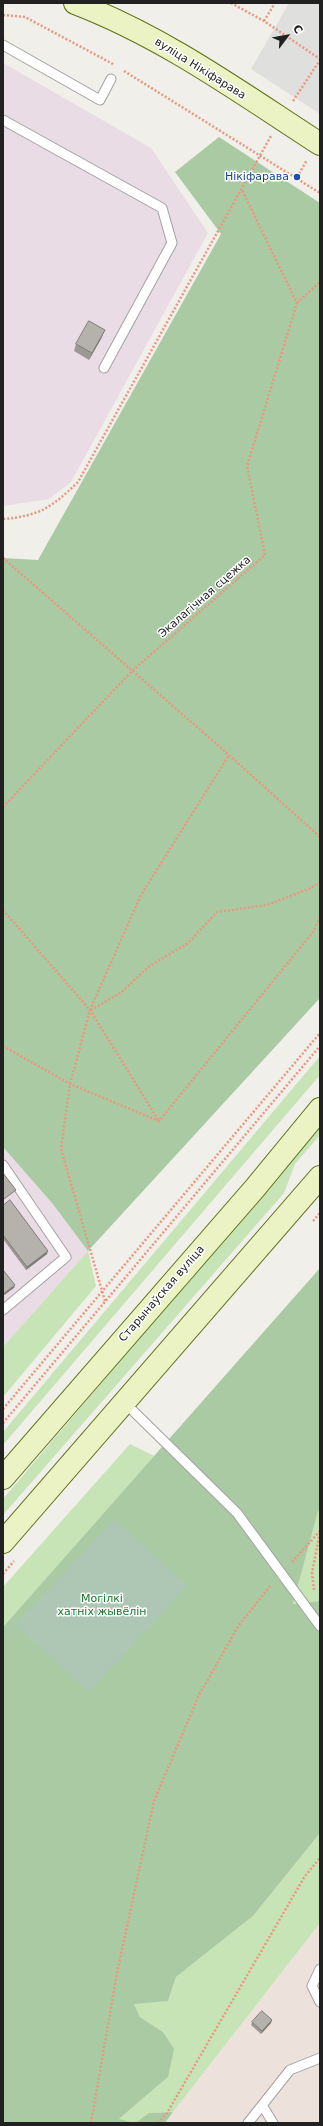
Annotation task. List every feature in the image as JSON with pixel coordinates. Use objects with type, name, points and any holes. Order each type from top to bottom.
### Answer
[{"type":"main road","name":"вуліца Нікіфарава","points":[[75,3],[96,11],[172,49],[320,144]]},
{"type":"main road","name":"Старынаўская вуліца","points":[[3,1478],[249,1194],[320,1109]]},
{"type":"main road","points":[[3,1542],[320,1177]]},
{"type":"lane","points":[[3,45],[100,100],[111,79]]},
{"type":"lane","points":[[3,120],[162,208],[172,243],[104,368]]},
{"type":"lane","points":[[3,1165],[66,1256],[3,1310]]},
{"type":"lane","points":[[125,1403],[237,1512],[318,1623]]},
{"type":"lane","points":[[320,1969],[312,1986],[320,2002]]},
{"type":"lane","points":[[248,2123],[290,2070],[320,2058]]},
{"type":"lane","points":[[262,2105],[273,2123]]},
{"type":"path","points":[[231,3],[264,21],[320,59]]},
{"type":"path","points":[[264,21],[275,3]]},
{"type":"path","points":[[3,15],[25,17],[117,66],[260,153],[320,192]]},
{"type":"path","points":[[3,519],[24,518],[54,505],[78,482],[242,190],[260,153]]},
{"type":"path","points":[[242,190],[297,303],[320,282]]},
{"type":"path","name":"Экалагічная сцежка","points":[[3,807],[132,671],[265,555],[248,466],[297,303]]},
{"type":"path","points":[[3,558],[229,755],[320,837]]},
{"type":"path","points":[[105,1300],[61,1149],[70,1084],[90,1010],[141,896],[229,755]]},
{"type":"path","points":[[90,1010],[122,992],[148,968],[188,943],[217,912],[267,905],[311,888],[320,882]]},
{"type":"path","points":[[3,910],[90,1010],[159,1121]]},
{"type":"path","points":[[159,1121],[312,932],[320,917]]},
{"type":"path","points":[[3,1409],[320,1033]]},
{"type":"path","points":[[3,1046],[70,1084],[159,1121]]},
{"type":"path","points":[[3,1422],[320,1046]]},
{"type":"path","points":[[90,2123],[117,1973],[154,1801],[199,1695],[240,1624],[281,1573],[320,1531]]},
{"type":"path","points":[[318,1623],[312,1573],[320,1531]]},
{"type":"path","points":[[158,2123],[167,2112],[306,1876],[320,1858]]},
{"type":"shaded area","points":[[289,3],[320,3],[320,114],[251,69]]},
{"type":"shaded area","points":[[3,63],[151,148],[208,233],[71,482],[49,499],[3,506]]},
{"type":"shaded area","points":[[3,1147],[52,1203],[88,1251],[3,1347]]},
{"type":"shaded area","points":[[320,1923],[320,2123],[165,2123],[173,2112]]},
{"type":"green space","points":[[219,137],[320,203],[320,998],[88,1251],[52,1203],[3,1147],[3,558],[38,560],[221,234],[175,172]]},
{"type":"green space","points":[[320,1056],[320,1075],[3,1445],[3,1432]]},
{"type":"green space","points":[[320,1125],[320,1135],[295,1164],[284,1193],[3,1515],[3,1499]]},
{"type":"green space","points":[[88,1251],[96,1286],[3,1397],[3,1347]]},
{"type":"green space","points":[[320,1268],[320,1510],[318,1511],[293,1604],[320,1601],[320,1833],[253,1916],[176,1977],[168,2001],[134,2004],[140,2017],[163,2032],[174,2049],[168,2077],[119,2119],[135,2123],[3,2123],[3,1627]]},
{"type":"green space","points":[[130,1444],[154,1456],[3,1627],[3,1587]]},
{"type":"green space","points":[[318,1510],[320,1510],[320,1601],[293,1604]]},
{"type":"green space","name":"Могілкі хатніх жывёлін","points":[[114,1519],[187,1586],[89,1692],[16,1625]]},
{"type":"green space","points":[[320,1833],[320,1923],[173,2112],[149,2113],[135,2123],[118,2120],[168,2077],[163,2032],[140,2017],[133,2003],[168,2001],[176,1977],[253,1916]]},
{"type":"green space","points":[[173,2112],[165,2123],[135,2123],[149,2113]]},
{"type":"building","points":[[89,321],[105,330],[92,353],[76,344]]},
{"type":"building","points":[[3,1173],[16,1190],[4,1199],[3,1197]]},
{"type":"building","points":[[10,1200],[48,1251],[27,1267],[3,1235],[3,1206]]},
{"type":"building","points":[[3,1270],[15,1285],[3,1294]]},
{"type":"building","points":[[262,2011],[272,2020],[262,2031],[252,2022]]},
{"type":"place","name":"Нікіфарава","points":[[297,177]]}]
